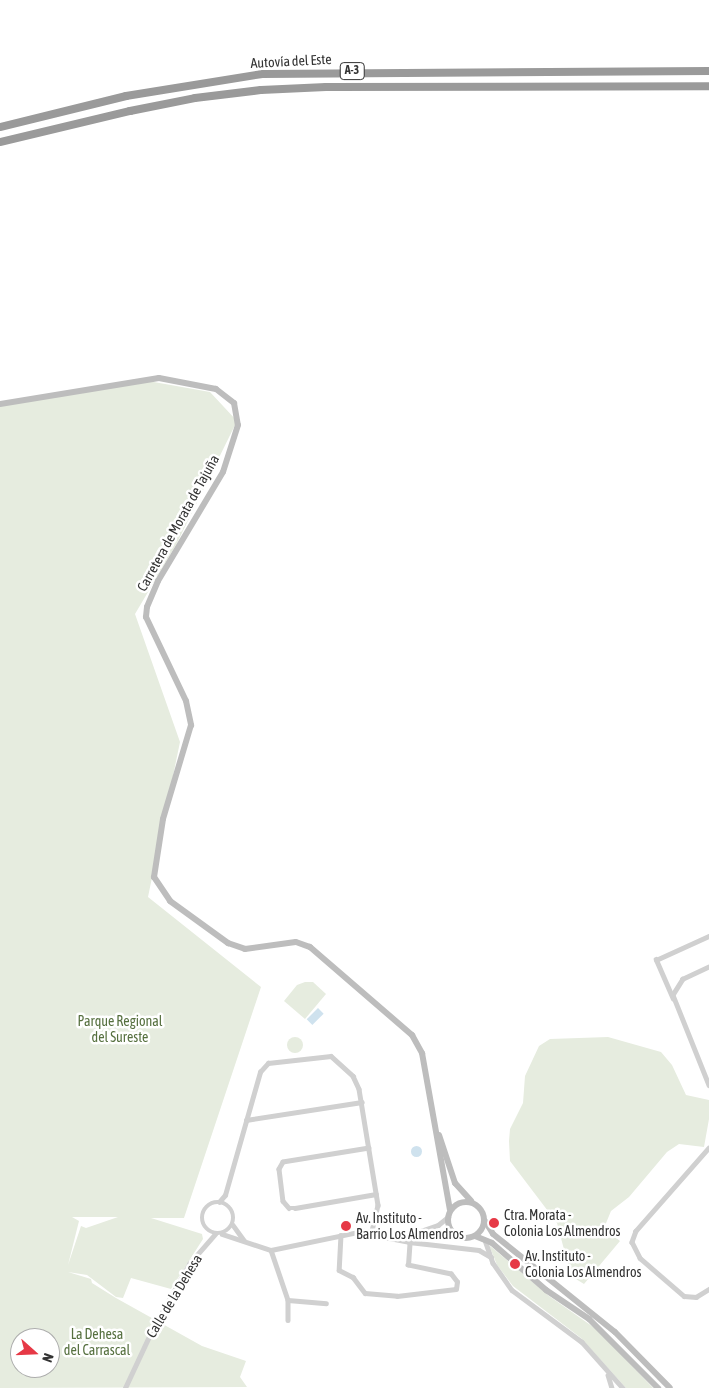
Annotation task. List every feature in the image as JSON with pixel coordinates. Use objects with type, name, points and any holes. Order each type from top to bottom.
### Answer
[{"type":"highway","name":"Autovía del Este","points":[[0,127],[136,94],[262,74],[709,71]]},
{"type":"highway","name":"Autovía del Este","points":[[0,142],[139,109],[261,90],[336,86],[709,86]]},
{"type":"main road","name":"Carretera de Morata de Tajuña","points":[[0,404],[159,378],[216,390],[234,403],[238,425],[223,472],[158,580],[147,608],[146,617],[186,702],[191,725],[165,811],[154,877],[170,901],[228,943],[252,949],[296,942],[316,951],[417,1042],[450,1210]]},
{"type":"main road","name":"Carretera de Morata de Tajuña","points":[[431,1109],[454,1183],[472,1202]]},
{"type":"main road","points":[[658,1388],[589,1319],[484,1240],[475,1236],[457,1236],[448,1225],[450,1210],[459,1203],[472,1202],[482,1210],[485,1222],[493,1234],[616,1332],[670,1388]]},
{"type":"main road","points":[[475,1236],[485,1222]]},
{"type":"street","points":[[709,936],[656,960],[709,1085]]},
{"type":"street","points":[[674,1002],[678,983],[709,967]]},
{"type":"street","points":[[374,1231],[378,1204],[362,1102],[353,1076],[331,1056],[268,1063],[260,1072],[225,1195],[219,1202],[209,1205],[203,1214],[206,1229],[215,1234],[222,1234],[270,1250],[341,1234],[374,1231],[457,1236]]},
{"type":"street","points":[[246,1120],[362,1102]]},
{"type":"street","points":[[369,1148],[283,1162],[279,1169],[283,1201],[289,1208],[295,1208],[376,1194]]},
{"type":"street","points":[[709,1148],[636,1231],[632,1242],[640,1258],[684,1296],[696,1298],[709,1288]]},
{"type":"street","points":[[219,1202],[232,1210],[233,1225],[240,1237],[249,1244]]},
{"type":"street","points":[[410,1233],[426,1230],[448,1217]]},
{"type":"street","points":[[222,1234],[233,1225]]},
{"type":"street","points":[[374,1231],[384,1237],[409,1242],[479,1250],[491,1257]]},
{"type":"street","points":[[341,1234],[339,1270],[353,1277],[365,1293],[397,1296],[456,1289],[457,1282],[451,1274],[408,1264],[410,1233]]},
{"type":"street","name":"Calle de la Dehesa","points":[[125,1388],[152,1330],[189,1264],[215,1234]]},
{"type":"street","points":[[484,1240],[491,1257],[512,1290],[582,1342],[608,1374],[623,1388]]},
{"type":"street","points":[[270,1250],[288,1300],[288,1320]]},
{"type":"street","points":[[288,1300],[326,1303]]},
{"type":"street","points":[[608,1374],[612,1388]]},
{"type":"green space","name":"Parque Regional del Sureste","points":[[137,379],[210,392],[237,421],[177,543],[135,614],[180,742],[148,897],[261,987],[184,1218],[151,1218],[202,1234],[203,1239],[171,1289],[131,1278],[123,1298],[116,1297],[87,1275],[68,1272],[91,1279],[92,1283],[116,1298],[202,1346],[246,1361],[240,1377],[247,1387],[0,1388],[0,404]],"holes":[[[72,1217],[118,1217],[86,1228],[81,1226],[68,1265],[79,1221]]]},
{"type":"green space","points":[[313,982],[326,994],[305,1019],[284,1001],[297,985]]},
{"type":"green space","points":[[292,1037],[298,1037],[303,1042],[301,1051],[292,1053],[287,1048],[287,1042]]},
{"type":"green space","points":[[608,1037],[661,1052],[672,1065],[686,1095],[709,1100],[709,1119],[704,1147],[679,1144],[667,1152],[629,1197],[611,1211],[604,1228],[620,1241],[584,1284],[571,1276],[557,1223],[510,1161],[510,1129],[523,1103],[525,1076],[539,1046],[550,1039]]},
{"type":"green space","points":[[489,1245],[549,1296],[599,1331],[653,1388],[626,1388],[581,1338],[513,1286],[497,1265]]},
{"type":"water","points":[[318,1008],[324,1014],[312,1025],[307,1019]]},
{"type":"water","points":[[416,1145],[422,1151],[416,1157],[410,1151]]},
{"type":"place","name":"Ctra. Morata - Colonia Los Almendros","points":[[494,1223]]},
{"type":"place","name":"Av. Instituto - Barrio Los Almendros","points":[[346,1226]]},
{"type":"place","name":"Av. Instituto - Colonia Los Almendros","points":[[515,1264]]},
{"type":"park label","name":"La Dehesa del Carrascal","points":[[97,1342]]}]
